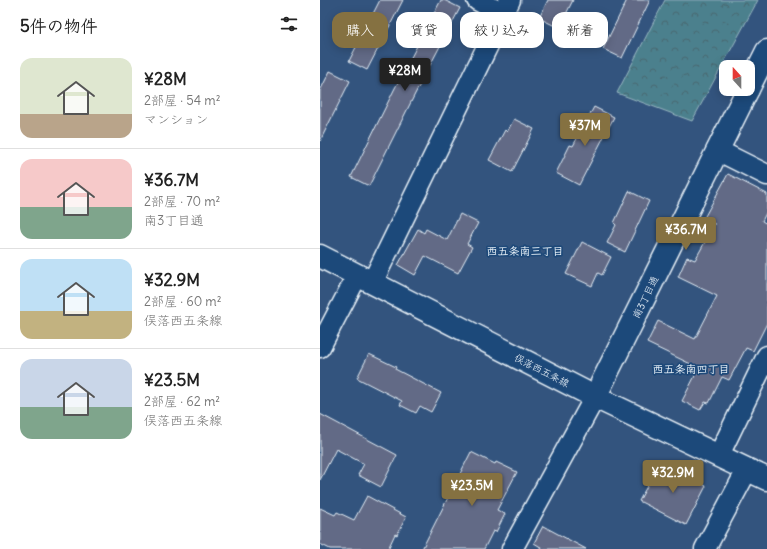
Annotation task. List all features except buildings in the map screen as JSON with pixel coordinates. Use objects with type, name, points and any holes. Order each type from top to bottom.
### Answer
[{"type":"main road","name":"南3丁目通","points":[[755,75],[767,51]]},
{"type":"main road","name":"南3丁目通","points":[[595,397],[744,96]]},
{"type":"main road","name":"俣落西五条線","points":[[320,256],[595,397],[719,455],[767,480]]},
{"type":"street","points":[[320,347],[364,279],[507,7],[477,0]]},
{"type":"street","points":[[717,150],[767,175]]},
{"type":"street","points":[[719,455],[767,356]]},
{"type":"street","points":[[512,549],[595,397]]},
{"type":"street","points":[[705,549],[747,470]]},
{"type":"green space","points":[[665,0],[758,0],[725,60],[719,60],[719,72],[692,121],[617,93]]},
{"type":"district","name":"西五条南三丁目","points":[[525,251]]},
{"type":"district","name":"西五条南四丁目","points":[[691,369]]}]
